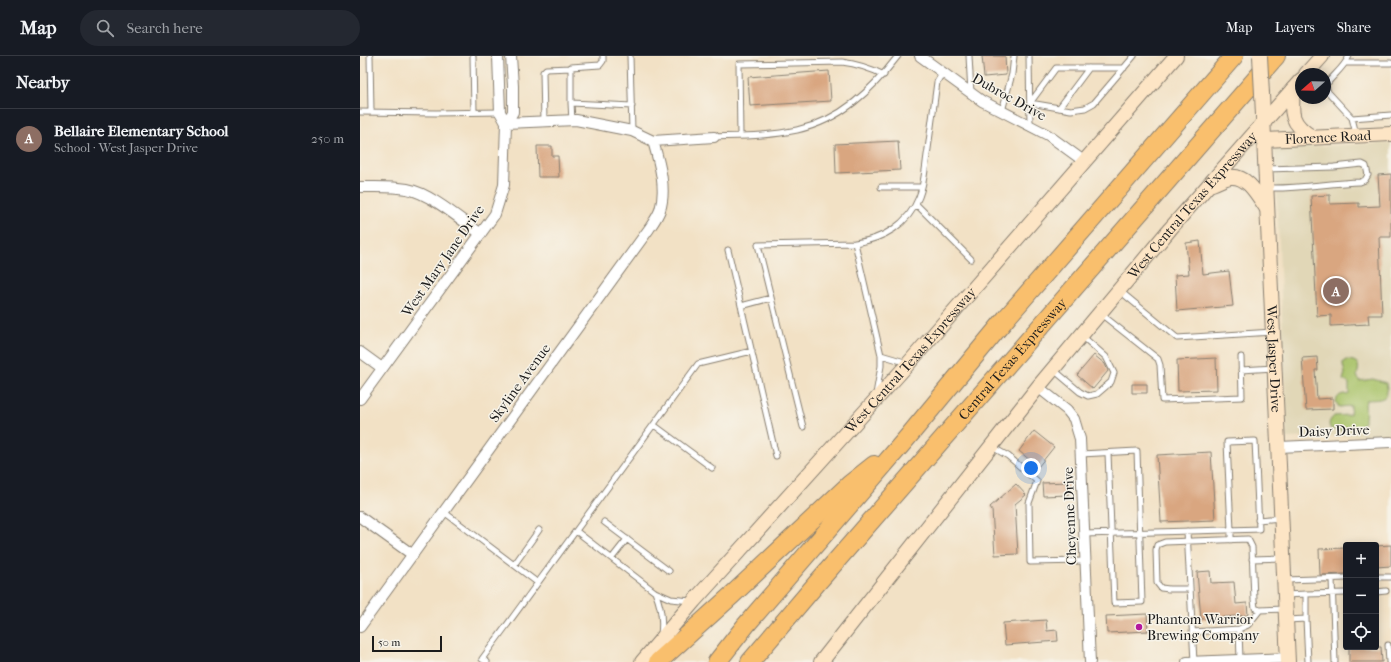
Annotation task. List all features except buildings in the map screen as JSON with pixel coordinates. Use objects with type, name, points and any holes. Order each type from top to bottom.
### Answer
[{"type":"highway","name":"Central Texas Expressway","points":[[717,662],[746,625],[907,438],[1008,316],[1234,56]]},
{"type":"highway","name":"Central Texas Expressway","points":[[750,662],[827,571],[1276,56]]},
{"type":"highway","points":[[658,662],[732,596],[850,484],[907,438]]},
{"type":"main road","name":"West Central Texas Expressway","points":[[642,662],[660,639],[694,601],[875,402],[1176,56]]},
{"type":"main road","name":"West Jasper Drive","points":[[1260,56],[1288,660]]},
{"type":"main road","points":[[1311,68],[1322,56]]},
{"type":"main road","name":"West Central Texas Expressway","points":[[821,662],[1038,387],[1170,229],[1295,87]]},
{"type":"main road","points":[[1295,93],[1292,106],[1293,117],[1300,129],[1312,137]]},
{"type":"main road","name":"Florence Road","points":[[1264,140],[1391,134]]},
{"type":"main road","points":[[1210,185],[1230,178],[1242,178],[1249,184],[1267,209]]},
{"type":"street","points":[[498,56],[500,112],[506,123],[572,121],[632,131],[653,141],[714,137]]},
{"type":"street","name":"West Mary Jane Drive","points":[[360,399],[481,234],[494,214],[504,185],[506,123],[513,112],[514,86],[511,56]]},
{"type":"street","name":"Dubroc Drive","points":[[920,56],[970,93],[1048,134],[1085,162]]},
{"type":"street","name":"Skyline Avenue","points":[[360,627],[649,229],[660,211],[663,194],[659,166],[653,141]]},
{"type":"street","points":[[360,188],[394,187],[408,189],[430,198],[481,234]]},
{"type":"street","points":[[360,352],[382,368]]},
{"type":"street","name":"Cheyenne Drive","points":[[1038,387],[1067,410],[1074,419],[1080,439],[1090,662]]},
{"type":"street","name":"Daisy Drive","points":[[1279,447],[1391,442]]},
{"type":"street","points":[[360,517],[412,555]]},
{"type":"street","points":[[1187,662],[1288,660]]},
{"type":"lane","points":[[370,56],[371,112]]},
{"type":"lane","points":[[473,56],[474,112]]},
{"type":"lane","points":[[544,122],[543,72],[546,69],[600,65],[603,61],[603,56]]},
{"type":"lane","points":[[630,56],[632,131]]},
{"type":"lane","points":[[714,137],[781,133],[797,130],[832,118],[857,101],[884,75],[898,56]]},
{"type":"lane","points":[[969,56],[970,93]]},
{"type":"lane","points":[[1002,111],[1012,74],[1014,56]]},
{"type":"lane","points":[[1029,56],[1030,125]]},
{"type":"lane","points":[[1030,103],[1071,110],[1085,108],[1094,104],[1134,56]]},
{"type":"lane","points":[[1349,56],[1346,63],[1326,85],[1328,92],[1352,118],[1357,135]]},
{"type":"lane","points":[[740,136],[739,64],[842,62],[854,63],[870,68],[884,75]]},
{"type":"lane","points":[[1346,63],[1391,63]]},
{"type":"lane","points":[[571,68],[572,121]]},
{"type":"lane","points":[[1030,103],[1056,68],[1124,68]]},
{"type":"lane","points":[[1060,108],[1089,68]]},
{"type":"lane","points":[[803,427],[758,245],[855,243],[869,241],[884,235],[896,226],[916,204],[922,187],[937,82],[943,72]]},
{"type":"lane","points":[[571,103],[632,106]]},
{"type":"lane","points":[[360,112],[500,112]]},
{"type":"lane","points":[[1352,118],[1391,115]]},
{"type":"lane","points":[[1265,169],[1362,164],[1366,166],[1368,175],[1365,180],[1360,182],[1318,184],[1294,188],[1266,188]]},
{"type":"lane","points":[[881,187],[922,187]]},
{"type":"lane","points":[[916,204],[971,259]]},
{"type":"lane","points":[[855,243],[881,355],[881,366],[875,402]]},
{"type":"lane","points":[[728,250],[776,456]]},
{"type":"lane","points":[[1119,290],[1177,338],[1273,332]]},
{"type":"lane","points":[[741,306],[771,298]]},
{"type":"lane","points":[[1100,313],[1158,359],[1160,365],[1162,400],[1242,397],[1241,357]]},
{"type":"lane","points":[[1053,369],[1080,392],[1088,396],[1097,394],[1111,382],[1114,373],[1106,357],[1081,335]]},
{"type":"lane","points":[[487,662],[482,659],[698,364],[752,351]]},
{"type":"lane","points":[[881,355],[908,364]]},
{"type":"lane","points":[[1241,370],[1275,368]]},
{"type":"lane","points":[[654,425],[712,468]]},
{"type":"lane","points":[[1084,534],[1140,532],[1231,530],[1259,529],[1255,441],[1227,442],[1231,530],[1231,540]]},
{"type":"lane","points":[[991,447],[1008,456],[1037,480],[1029,502],[1030,562],[1086,561]]},
{"type":"lane","points":[[1081,454],[1137,451],[1142,602],[1114,603],[1108,453]]},
{"type":"lane","points":[[444,512],[538,583]]},
{"type":"lane","points":[[1258,520],[1282,518]]},
{"type":"lane","points":[[604,522],[669,571]]},
{"type":"lane","points":[[514,565],[540,530]]},
{"type":"lane","points":[[576,531],[655,592],[671,599],[694,601]]},
{"type":"lane","points":[[1187,531],[1194,662]]},
{"type":"lane","points":[[612,558],[626,539]]},
{"type":"lane","points":[[1189,589],[1169,590],[1161,588],[1157,583],[1156,550],[1158,545],[1165,542],[1248,539],[1252,547],[1255,608],[1306,619]]},
{"type":"lane","points":[[1252,559],[1284,558]]},
{"type":"lane","points":[[1379,577],[1391,577]]},
{"type":"lane","points":[[1284,580],[1343,578]]},
{"type":"lane","points":[[1332,579],[1335,662]]},
{"type":"lane","points":[[1379,592],[1386,591]]},
{"type":"lane","points":[[655,592],[660,604],[662,618],[660,639]]},
{"type":"lane","points":[[1285,595],[1343,593]]},
{"type":"lane","points":[[1306,594],[1308,662]]},
{"type":"lane","points":[[1192,632],[1239,629],[1248,625],[1260,610]]},
{"type":"lane","points":[[1239,629],[1240,660]]},
{"type":"lane","points":[[1388,645],[1389,662]]},
{"type":"shaded area","points":[[1391,143],[1391,434],[1287,438],[1275,148]]},
{"type":"green space","points":[[1346,360],[1357,363],[1359,368],[1357,375],[1359,381],[1373,379],[1386,383],[1387,394],[1379,399],[1366,400],[1365,419],[1361,425],[1348,430],[1338,430],[1330,428],[1330,420],[1334,416],[1350,414],[1351,406],[1339,407],[1336,402],[1340,396],[1349,394],[1349,383],[1343,380],[1345,373],[1343,362]]},
{"type":"place","name":"Bellaire Elementary School","points":[[1336,291]]},
{"type":"place","name":"Phantom Warrior Brewing Company","points":[[1139,627]]}]
